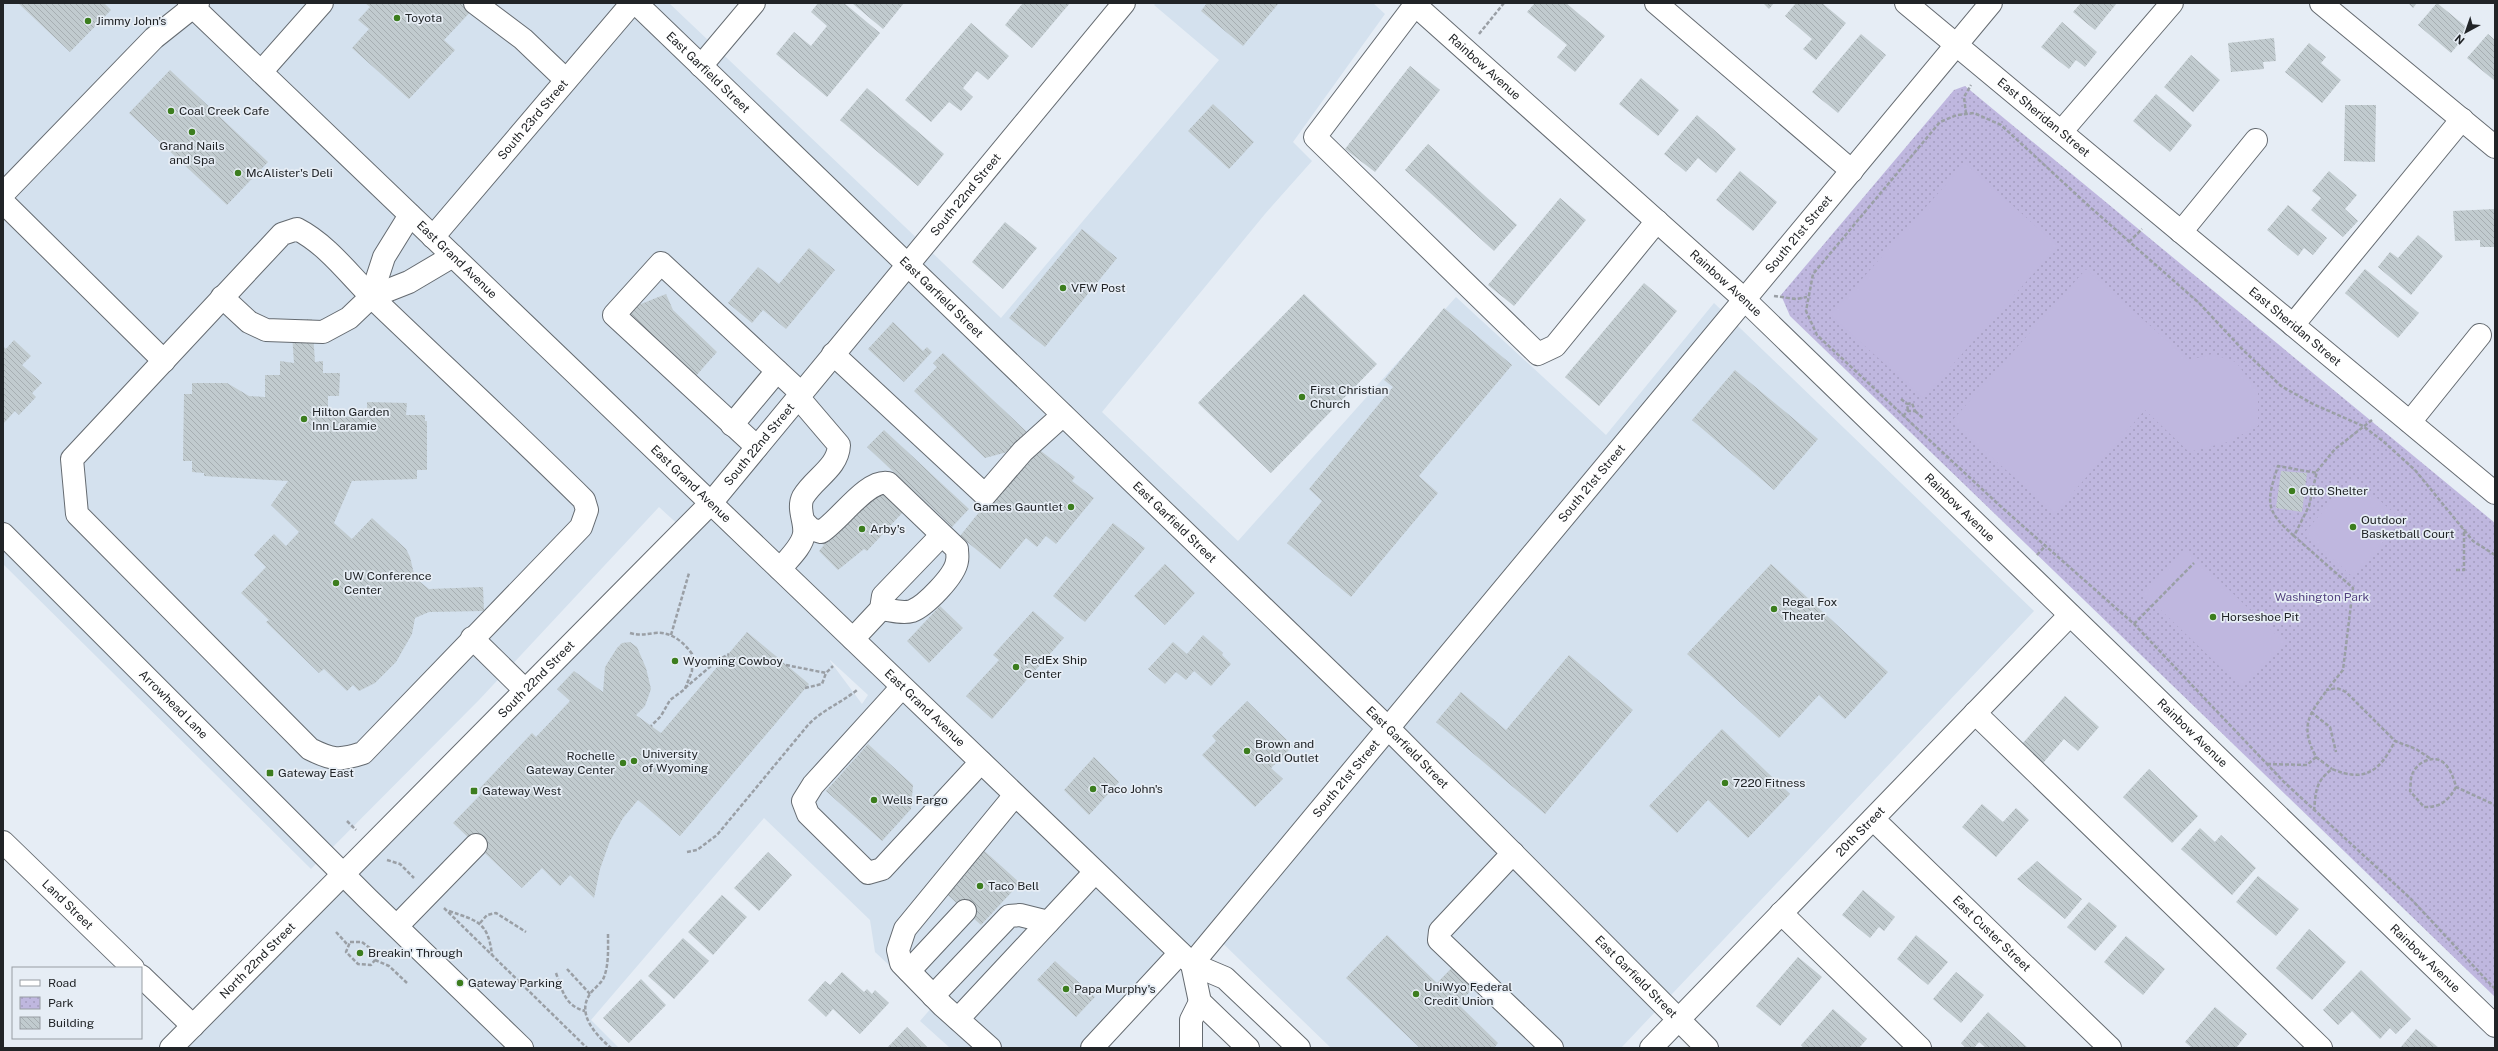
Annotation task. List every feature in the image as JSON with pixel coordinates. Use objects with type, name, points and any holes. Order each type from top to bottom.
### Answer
[{"type":"street","points":[[261,72],[322,3]]},
{"type":"street","points":[[474,3],[523,39],[566,80]]},
{"type":"street","name":"South 23rd Street","points":[[433,237],[632,3]]},
{"type":"street","name":"East Garfield Street","points":[[636,3],[1388,728],[1707,1048]]},
{"type":"street","points":[[701,66],[754,3]]},
{"type":"street","name":"South 22nd Street","points":[[344,874],[711,503],[1124,3]]},
{"type":"street","points":[[1656,3],[1852,171]]},
{"type":"street","name":"East Sheridan Street","points":[[1906,3],[2495,493]]},
{"type":"street","name":"South 21st Street","points":[[1092,1048],[1186,959],[1388,728],[1991,3]]},
{"type":"street","points":[[2061,132],[2172,3]]},
{"type":"street","points":[[2321,3],[2495,147]]},
{"type":"street","points":[[1414,4],[1315,137],[1538,354],[1555,346],[1657,221]]},
{"type":"street","name":"Rainbow Avenue","points":[[1414,4],[1657,221],[1747,296],[2070,615],[2495,1026]]},
{"type":"street","points":[[3,194],[154,38],[194,5]]},
{"type":"street","name":"East Grand Avenue","points":[[194,5],[261,72],[1186,959],[1225,978],[1299,1048]]},
{"type":"street","points":[[2294,325],[2462,119]]},
{"type":"street","points":[[2181,232],[2256,140]]},
{"type":"street","points":[[3,202],[164,360]]},
{"type":"street","points":[[371,297],[384,257],[410,215]]},
{"type":"street","points":[[298,229],[309,235],[344,267],[371,297],[584,500],[587,510],[581,527],[472,638],[363,753],[345,759],[330,758],[310,748],[77,514],[72,460],[130,400],[164,360],[222,297],[282,234],[298,229]]},
{"type":"street","points":[[222,297],[249,322],[266,330],[323,332],[335,327],[349,318],[371,297],[409,282],[453,256]]},
{"type":"street","points":[[756,448],[614,315],[661,263],[777,371],[800,395],[839,445],[839,456],[803,498],[800,510],[804,522],[805,533],[802,541],[780,569]]},
{"type":"street","points":[[2410,422],[2480,335]]},
{"type":"street","points":[[833,354],[985,495],[1022,451],[1063,414]]},
{"type":"street","points":[[732,425],[777,371]]},
{"type":"street","points":[[804,522],[811,529],[821,532],[833,524],[870,487],[881,482],[888,483],[957,549],[957,562],[952,574],[929,598],[912,611],[900,612],[881,608]]},
{"type":"street","name":"Arrowhead Lane","points":[[3,534],[344,874],[522,1048]]},
{"type":"street","points":[[853,639],[881,608],[883,596],[935,542]]},
{"type":"street","name":"20th Street","points":[[1651,1048],[2070,615]]},
{"type":"street","points":[[472,638],[525,690]]},
{"type":"street","points":[[902,687],[813,785],[803,801],[808,814],[868,873],[882,869],[981,762]]},
{"type":"street","points":[[1975,713],[2321,1048]]},
{"type":"street","points":[[990,1048],[901,963],[898,950],[905,929],[1015,795]]},
{"type":"street","name":"East Custer Street","points":[[1873,819],[2110,1048]]},
{"type":"street","name":"Land Street","points":[[3,842],[132,967]]},
{"type":"street","points":[[397,926],[476,845]]},
{"type":"street","points":[[1513,854],[1440,931],[1440,940],[1552,1048]]},
{"type":"street","points":[[958,1019],[1095,872]]},
{"type":"street","name":"North 22nd Street","points":[[171,1048],[344,874]]},
{"type":"street","points":[[909,971],[965,911]]},
{"type":"street","points":[[1782,913],[1920,1048]]},
{"type":"street","points":[[934,996],[1009,916],[1020,915],[1048,922]]},
{"type":"street","points":[[1186,959],[1200,1002],[1248,1048]]},
{"type":"street","points":[[142,977],[192,1026]]},
{"type":"street","points":[[1187,1044],[1191,1020],[1200,1002]]},
{"type":"path","points":[[1465,50],[1504,3]]},
{"type":"path","points":[[1966,114],[1964,98],[1982,66]]},
{"type":"path","points":[[2495,555],[2473,541],[2415,470],[2363,426],[2313,404],[2281,386],[2242,350],[2199,303],[2090,207],[2001,125],[1974,113],[1940,122],[1813,274],[1807,297],[1806,311],[1817,335],[1998,504],[2134,624],[2266,764],[2314,811],[2411,899],[2495,989]]},
{"type":"path","points":[[1747,296],[1796,299],[1807,297]]},
{"type":"path","points":[[1901,399],[1907,404],[1912,403],[1915,411],[1923,418]]},
{"type":"path","points":[[1904,416],[1908,411],[1907,404]]},
{"type":"path","points":[[2294,536],[2309,506],[2317,473],[2335,449],[2363,426],[2392,406]]},
{"type":"path","points":[[1908,411],[1915,411]]},
{"type":"path","points":[[2317,473],[2278,466],[2271,488],[2271,508],[2275,519],[2353,588],[2343,670],[2311,712],[2306,725],[2308,740],[2316,757],[2332,769],[2344,774],[2368,774],[2378,768],[2387,757],[2395,741]]},
{"type":"path","points":[[2456,570],[2464,570],[2464,529]]},
{"type":"path","points":[[2134,624],[2194,562]]},
{"type":"path","points":[[671,635],[689,573]]},
{"type":"path","points":[[630,633],[671,635],[692,654],[692,672],[685,688]]},
{"type":"path","points":[[651,726],[662,716],[670,700],[698,680],[718,660],[729,654]]},
{"type":"path","points":[[786,665],[826,673]]},
{"type":"path","points":[[805,688],[822,684],[826,673],[833,666]]},
{"type":"path","points":[[2327,690],[2337,688],[2346,692],[2395,741],[2416,749],[2432,760]]},
{"type":"path","points":[[687,852],[697,850],[717,835],[817,716],[845,700],[857,690]]},
{"type":"path","points":[[2311,712],[2330,728],[2336,752]]},
{"type":"path","points":[[2266,764],[2307,766],[2316,757]]},
{"type":"path","points":[[2456,787],[2443,803],[2434,808],[2424,807],[2416,800],[2410,791],[2412,775],[2417,765],[2438,759],[2445,764],[2456,787],[2495,804]]},
{"type":"path","points":[[2314,811],[2317,787],[2321,777],[2332,769]]},
{"type":"path","points":[[348,821],[371,846],[388,860],[400,864],[587,1048]]},
{"type":"path","points":[[446,910],[469,916],[480,923],[488,935],[492,955]]},
{"type":"path","points":[[480,923],[487,915],[496,913],[526,932]]},
{"type":"path","points":[[336,932],[347,944],[346,952],[358,964],[371,965],[375,960],[375,952],[369,945],[357,942],[347,944]]},
{"type":"path","points":[[608,934],[608,959],[604,978],[590,994],[585,1011],[590,1025],[611,1048]]},
{"type":"path","points":[[375,960],[389,966],[407,983]]},
{"type":"path","points":[[568,969],[590,994]]},
{"type":"path","points":[[556,973],[565,998],[571,1006],[585,1011]]},
{"type":"shaded area","points":[[3,3],[669,3],[1001,318],[1219,60],[1154,5],[1156,3],[1373,3],[1385,14],[1293,142],[1312,161],[1265,214],[1102,412],[1238,541],[1456,297],[1606,435],[1714,303],[2034,611],[1621,1048],[1331,1048],[1207,928],[1100,1048],[950,1048],[920,1021],[933,1006],[875,952],[870,920],[764,818],[591,1020],[619,1048],[171,1048],[684,530],[659,507],[479,700],[311,869],[3,564]],"holes":[[[830,660],[868,695],[862,704]]]},
{"type":"green space","name":"Washington Park","points":[[1965,86],[2495,523],[2495,997],[1790,316],[1781,295],[1954,90]]},
{"type":"green space","points":[[1965,163],[2058,246],[1923,398],[1830,315]]},
{"type":"green space","points":[[2086,269],[2189,360],[2212,354],[2236,362],[2258,392],[2258,426],[2228,442],[2189,452],[2145,410],[2055,513],[1951,422]]},
{"type":"green space","name":"Outdoor Basketball Court","points":[[2353,477],[2402,520],[2353,577],[2304,533]]},
{"type":"green space","name":"Horseshoe Pit","points":[[2185,548],[2284,642],[2241,687],[2143,593]]},
{"type":"building","points":[[18,3],[104,3],[111,10],[70,52]]},
{"type":"building","points":[[365,3],[470,3],[475,7],[444,40],[455,50],[409,99],[352,48],[369,29],[358,20],[370,7]]},
{"type":"building","points":[[818,3],[844,3],[880,33],[827,97],[776,54],[794,32],[811,46],[827,26],[811,12]]},
{"type":"building","points":[[852,3],[904,3],[883,29]]},
{"type":"building","points":[[1023,3],[1070,3],[1032,48],[1005,25]]},
{"type":"building","points":[[1207,3],[1279,3],[1243,46],[1201,11]]},
{"type":"building","points":[[1535,3],[1566,3],[1605,36],[1575,72],[1557,57],[1567,45],[1527,12]]},
{"type":"building","points":[[1763,3],[1774,3],[1769,9]]},
{"type":"building","points":[[1796,3],[1822,3],[1846,23],[1816,60],[1803,49],[1812,39],[1785,16]]},
{"type":"building","points":[[2081,3],[2117,3],[2095,30],[2073,12]]},
{"type":"building","points":[[2408,3],[2417,3],[2413,8]]},
{"type":"building","points":[[2437,3],[2470,30],[2451,53],[2418,25]]},
{"type":"building","points":[[2062,22],[2097,52],[2085,67],[2076,60],[2069,69],[2041,47]]},
{"type":"building","points":[[971,23],[1009,56],[988,80],[977,71],[963,88],[973,97],[961,111],[949,102],[931,122],[905,100]]},
{"type":"building","points":[[1861,34],[1886,55],[1838,113],[1812,92]]},
{"type":"building","points":[[2488,34],[2495,40],[2495,81],[2467,58]]},
{"type":"building","points":[[2274,38],[2276,61],[2263,62],[2264,69],[2231,72],[2228,43]]},
{"type":"building","points":[[2309,43],[2326,57],[2321,63],[2341,80],[2322,103],[2285,72]]},
{"type":"building","points":[[2191,55],[2220,80],[2193,112],[2164,87]]},
{"type":"building","points":[[1410,66],[1440,90],[1375,172],[1345,149]]},
{"type":"building","points":[[170,70],[268,162],[227,205],[129,113]]},
{"type":"building","points":[[1641,78],[1679,110],[1658,136],[1619,104]]},
{"type":"building","points":[[867,88],[944,154],[918,186],[840,120]]},
{"type":"building","points":[[2156,94],[2192,125],[2170,152],[2133,121]]},
{"type":"building","points":[[1213,104],[1254,142],[1229,169],[1188,131]]},
{"type":"building","points":[[2345,105],[2376,105],[2375,162],[2344,161]]},
{"type":"building","points":[[1697,115],[1736,149],[1716,173],[1698,158],[1686,172],[1664,154]]},
{"type":"building","points":[[1428,144],[1517,225],[1494,251],[1405,170]]},
{"type":"building","points":[[1740,171],[1777,202],[1753,231],[1716,200]]},
{"type":"building","points":[[2329,171],[2357,195],[2345,209],[2358,221],[2343,237],[2311,210],[2321,198],[2312,191]]},
{"type":"building","points":[[1560,198],[1586,220],[1514,306],[1488,285]]},
{"type":"building","points":[[2288,205],[2327,238],[2313,255],[2304,248],[2298,256],[2267,230]]},
{"type":"building","points":[[2495,209],[2495,247],[2480,247],[2480,240],[2455,241],[2453,211]]},
{"type":"building","points":[[1005,222],[1037,248],[1003,289],[972,262]]},
{"type":"building","name":"VFW Post","points":[[1082,229],[1117,258],[1045,347],[1009,318]]},
{"type":"building","points":[[2418,235],[2443,256],[2411,295],[2378,267],[2390,252],[2398,258]]},
{"type":"building","points":[[809,248],[835,270],[786,329],[763,310],[752,323],[728,303],[758,267],[779,284]]},
{"type":"building","points":[[2365,269],[2419,313],[2398,338],[2345,293]]},
{"type":"building","points":[[1644,283],[1677,311],[1599,406],[1565,377]]},
{"type":"building","points":[[666,294],[673,310],[717,352],[694,378],[626,310]]},
{"type":"building","points":[[1304,294],[1377,364],[1271,473],[1198,403]]},
{"type":"building","points":[[1444,308],[1512,365],[1419,476],[1438,493],[1351,597],[1287,543],[1322,501],[1309,489],[1393,387],[1384,380]]},
{"type":"building","points":[[312,319],[315,362],[323,361],[323,373],[340,373],[339,396],[328,396],[328,416],[367,417],[367,402],[407,403],[406,415],[425,415],[425,421],[427,421],[427,470],[417,470],[417,479],[352,481],[334,523],[352,539],[372,518],[406,549],[410,557],[415,578],[429,589],[483,587],[484,611],[429,612],[415,618],[412,634],[396,662],[375,683],[359,691],[353,685],[347,691],[324,669],[319,673],[266,622],[269,620],[241,593],[266,567],[254,555],[274,534],[286,546],[299,532],[271,505],[288,481],[204,476],[204,473],[192,472],[192,461],[183,461],[184,394],[192,394],[192,383],[227,383],[249,396],[265,397],[265,375],[280,375],[280,361],[294,363],[291,320]]},
{"type":"building","points":[[893,322],[923,351],[927,347],[932,352],[904,382],[868,349]]},
{"type":"building","points":[[14,340],[31,356],[22,365],[42,383],[32,393],[36,397],[19,415],[15,411],[3,424],[3,346],[6,349]]},
{"type":"building","points":[[943,353],[1028,433],[1011,451],[985,458],[914,391],[937,367],[933,363]]},
{"type":"building","points":[[1735,370],[1818,439],[1774,490],[1692,420]]},
{"type":"building","points":[[884,430],[969,509],[952,527],[867,447]]},
{"type":"building","points":[[1033,445],[1075,477],[1072,481],[1094,498],[1056,544],[1046,536],[1037,547],[1026,538],[1000,569],[960,536]]},
{"type":"building","name":"Otto Shelter","points":[[2281,471],[2307,473],[2302,512],[2276,508]]},
{"type":"building","name":"Arby's","points":[[877,488],[903,512],[867,551],[864,549],[838,570],[819,551],[824,545],[822,544]]},
{"type":"building","points":[[1113,523],[1145,548],[1085,622],[1053,596]]},
{"type":"building","points":[[1165,564],[1195,593],[1165,625],[1134,596]]},
{"type":"building","name":"Regal Fox Theater","points":[[1771,564],[1888,672],[1845,719],[1819,695],[1779,738],[1687,654]]},
{"type":"building","points":[[940,606],[963,628],[929,663],[907,641]]},
{"type":"building","points":[[1033,611],[1064,638],[992,719],[966,696],[999,660],[993,655]]},
{"type":"building","name":"Rochelle Gateway Center","points":[[747,632],[809,684],[680,836],[638,800],[623,818],[610,841],[600,869],[594,898],[570,875],[560,886],[542,868],[522,888],[453,823],[483,792],[479,789],[532,733],[536,737],[570,701],[557,689],[574,671],[603,692],[605,667],[622,643],[630,642],[637,647],[646,668],[651,689],[645,706],[636,715],[661,733]]},
{"type":"building","points":[[1203,635],[1223,653],[1222,655],[1231,664],[1211,686],[1194,671],[1186,680],[1176,672],[1165,684],[1148,669],[1173,642],[1187,654]]},
{"type":"building","points":[[1569,655],[1633,710],[1545,814],[1436,722],[1461,692],[1506,730]]},
{"type":"building","points":[[2065,696],[2099,727],[2078,751],[2064,739],[2043,763],[2022,744]]},
{"type":"building","name":"Brown and Gold Outlet","points":[[1247,701],[1293,746],[1271,768],[1283,779],[1255,807],[1202,755],[1216,741],[1212,736]]},
{"type":"building","name":"7220 Fitness","points":[[1722,729],[1790,794],[1748,838],[1708,800],[1677,833],[1649,806]]},
{"type":"building","name":"Wells Fargo","points":[[868,744],[913,785],[911,809],[882,841],[826,791]]},
{"type":"building","points":[[1094,757],[1119,782],[1089,815],[1064,790]]},
{"type":"building","points":[[2149,769],[2198,816],[2172,843],[2123,797]]},
{"type":"building","points":[[1982,804],[2003,822],[2016,808],[2029,820],[1996,857],[1962,827]]},
{"type":"building","points":[[2200,828],[2215,842],[2221,835],[2256,868],[2232,895],[2181,849]]},
{"type":"building","name":"Taco Bell","points":[[979,846],[1020,883],[981,925],[940,888]]},
{"type":"building","points":[[768,852],[792,875],[759,911],[734,888]]},
{"type":"building","points":[[2037,861],[2082,899],[2065,919],[2017,879]]},
{"type":"building","points":[[2258,876],[2299,909],[2276,936],[2236,902]]},
{"type":"building","points":[[1863,890],[1895,917],[1884,931],[1879,927],[1870,938],[1842,915]]},
{"type":"building","points":[[722,895],[747,917],[713,955],[688,932]]},
{"type":"building","points":[[2089,902],[2117,926],[2095,951],[2067,927]]},
{"type":"building","points":[[2309,929],[2346,962],[2312,1000],[2276,968]]},
{"type":"building","name":"UniWyo Federal Credit Union","points":[[1387,935],[1437,983],[1468,951],[1489,972],[1458,1004],[1498,1043],[1494,1048],[1420,1048],[1346,978]]},
{"type":"building","points":[[1916,935],[1948,962],[1928,985],[1897,959]]},
{"type":"building","points":[[2126,936],[2165,969],[2143,995],[2104,962]]},
{"type":"building","points":[[683,938],[709,961],[674,999],[648,976]]},
{"type":"building","points":[[1798,957],[1822,977],[1780,1026],[1756,1006]]},
{"type":"building","name":"Papa Murphy's","points":[[1055,961],[1095,997],[1076,1017],[1037,980]]},
{"type":"building","points":[[2361,970],[2411,1019],[2396,1034],[2390,1028],[2380,1039],[2352,1011],[2338,1025],[2323,1010]]},
{"type":"building","points":[[842,972],[864,992],[867,989],[872,994],[875,990],[889,1003],[860,1034],[833,1009],[826,1017],[808,1000],[825,981],[830,985]]},
{"type":"building","points":[[1956,972],[1984,995],[1961,1023],[1933,999]]},
{"type":"building","points":[[641,979],[666,1005],[629,1043],[603,1018]]},
{"type":"building","points":[[2215,1007],[2247,1034],[2236,1048],[2192,1048],[2185,1042]]},
{"type":"building","points":[[1833,1009],[1867,1039],[1859,1048],[1804,1048],[1801,1045]]},
{"type":"building","points":[[1988,1012],[2028,1048],[1986,1048],[1979,1042],[1974,1048],[1966,1048],[1961,1043]]},
{"type":"building","points":[[907,1027],[928,1048],[887,1048]]},
{"type":"building","points":[[2416,1029],[2439,1048],[2400,1048]]},
{"type":"place","name":"Toyota","points":[[397,18]]},
{"type":"place","name":"Jimmy John's","points":[[88,21]]},
{"type":"place","name":"Coal Creek Cafe","points":[[171,111]]},
{"type":"place","name":"Grand Nails and Spa","points":[[192,132]]},
{"type":"place","name":"McAlister's Deli","points":[[238,173]]},
{"type":"place","name":"VFW Post","points":[[1063,288]]},
{"type":"place","name":"First Christian Church","points":[[1302,397]]},
{"type":"place","name":"Hilton Garden Inn Laramie","points":[[304,419]]},
{"type":"place","name":"Otto Shelter","points":[[2292,491]]},
{"type":"place","name":"Games Gauntlet","points":[[1071,507]]},
{"type":"place","name":"Outdoor Basketball Court","points":[[2353,527]]},
{"type":"place","name":"Arby's","points":[[862,529]]},
{"type":"place","name":"UW Conference Center","points":[[336,583]]},
{"type":"place","name":"Regal Fox Theater","points":[[1774,609]]},
{"type":"place","name":"Horseshoe Pit","points":[[2213,617]]},
{"type":"place","name":"Wyoming Cowboy","points":[[675,661]]},
{"type":"place","name":"FedEx Ship Center","points":[[1016,667]]},
{"type":"place","name":"Brown and Gold Outlet","points":[[1247,751]]},
{"type":"place","name":"University of Wyoming","points":[[634,761]]},
{"type":"place","name":"Rochelle Gateway Center","points":[[623,763]]},
{"type":"place","name":"Gateway East","points":[[270,773]]},
{"type":"place","name":"7220 Fitness","points":[[1725,783]]},
{"type":"place","name":"Taco John's","points":[[1093,789]]},
{"type":"place","name":"Gateway West","points":[[474,791]]},
{"type":"place","name":"Wells Fargo","points":[[874,800]]},
{"type":"place","name":"Taco Bell","points":[[980,886]]},
{"type":"place","name":"Breakin' Through","points":[[360,953]]},
{"type":"place","name":"Gateway Parking","points":[[460,983]]},
{"type":"place","name":"Papa Murphy's","points":[[1066,989]]},
{"type":"place","name":"UniWyo Federal Credit Union","points":[[1416,994]]}]
